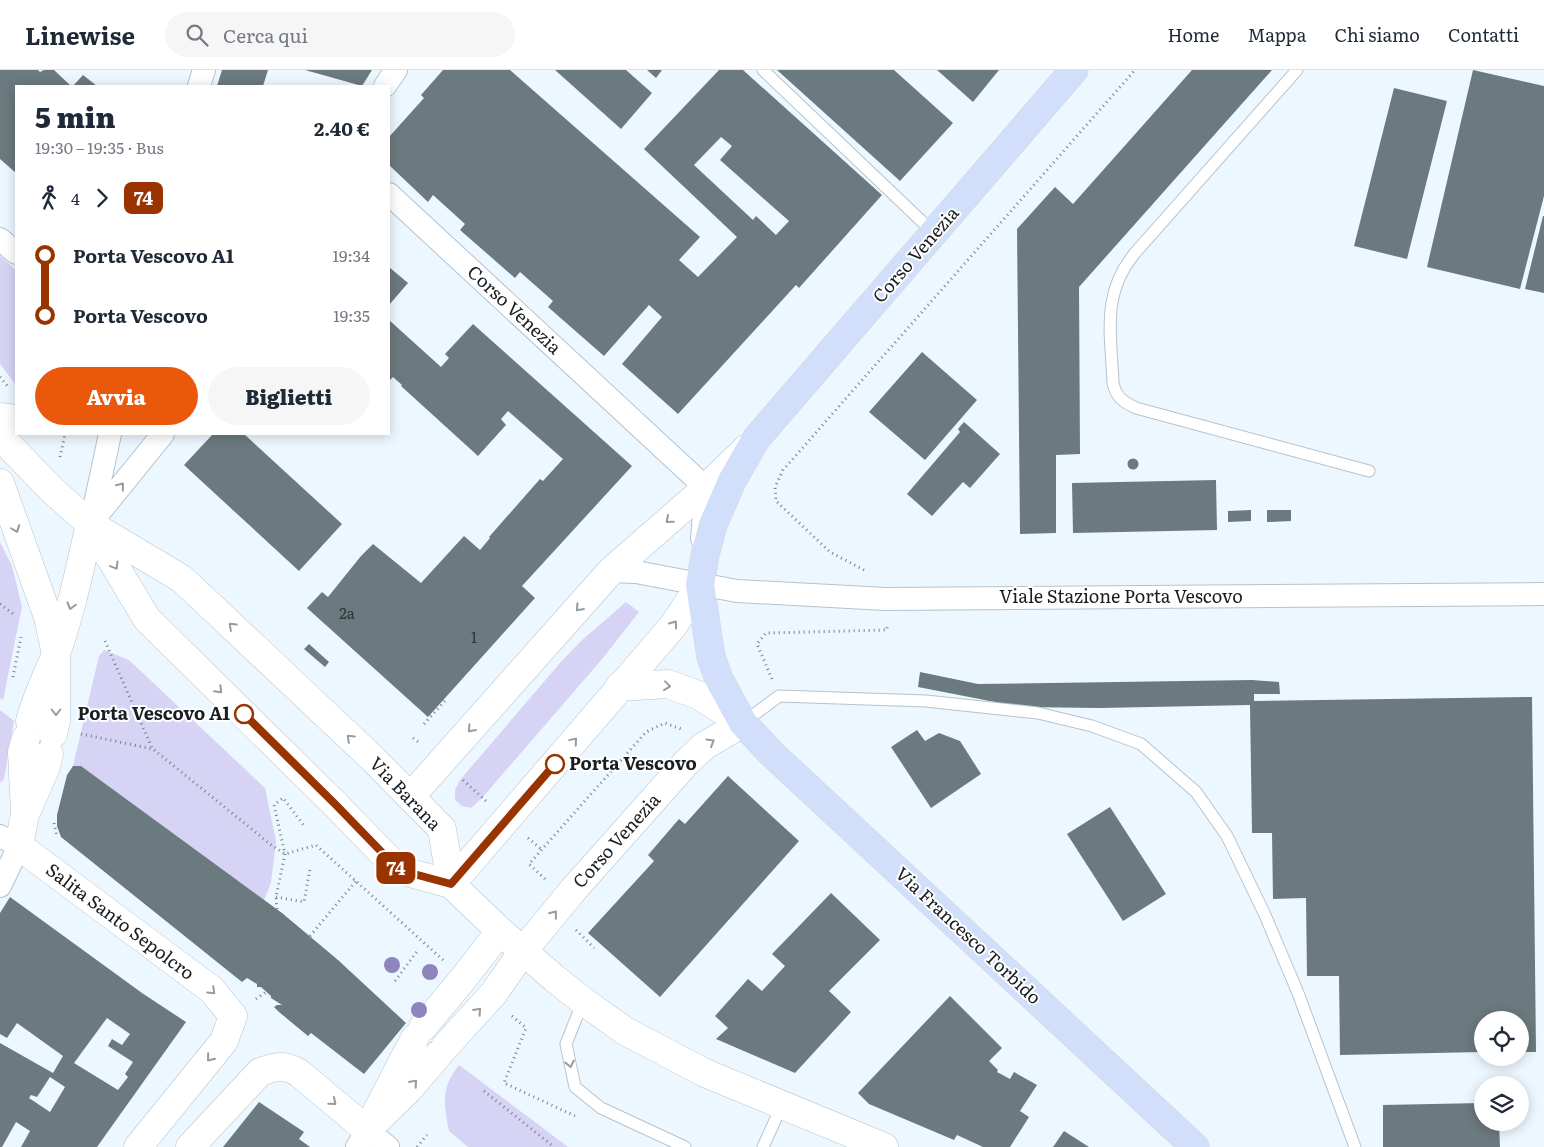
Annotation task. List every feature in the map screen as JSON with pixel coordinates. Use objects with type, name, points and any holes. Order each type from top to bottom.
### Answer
[{"type":"main road","name":"Corso Venezia","points":[[410,796],[611,571],[706,488],[756,439],[1074,70]]},
{"type":"main road","points":[[0,416],[15,419]]},
{"type":"main road","name":"Via Barana","points":[[0,436],[52,490],[90,524],[182,579],[373,759],[442,829],[451,884],[399,870],[336,805],[147,619],[90,524]]},
{"type":"main road","name":"Corso Venezia","points":[[451,884],[673,626],[700,585],[705,555],[714,525],[732,481],[756,439]]},
{"type":"main road","points":[[0,483],[48,617],[56,654]]},
{"type":"main road","points":[[9,841],[25,814],[22,752],[41,729],[56,654],[72,603],[90,524]]},
{"type":"main road","name":"Via Francesco Torbido","points":[[700,585],[711,656],[722,686],[743,723]]},
{"type":"main road","name":"Via Francesco Torbido","points":[[619,688],[668,684],[698,695],[743,723],[778,759],[1195,1147]]},
{"type":"main road","name":"Corso Venezia","points":[[371,1141],[408,1090],[489,998],[574,889],[686,763],[704,746],[743,723]]},
{"type":"main road","name":"Salita Santo Sepolcro","points":[[9,841],[212,990],[233,1016],[224,1041],[138,1147]]},
{"type":"main road","points":[[451,884],[524,952],[583,1001],[625,1031],[706,1073],[884,1147]]},
{"type":"main road","points":[[190,1147],[260,1072],[274,1067],[289,1067],[299,1073],[371,1141],[418,1032],[463,979],[500,931]]},
{"type":"street","points":[[199,85],[204,70]]},
{"type":"street","points":[[387,85],[396,70]]},
{"type":"street","name":"Corso Venezia","points":[[390,195],[706,488],[700,585]]},
{"type":"street","points":[[0,238],[15,252]]},
{"type":"street","points":[[90,524],[110,435]]},
{"type":"street","points":[[90,524],[162,435]]},
{"type":"street","points":[[611,571],[636,572],[700,585]]},
{"type":"street","name":"Viale Stazione Porta Vescovo","points":[[700,585],[737,591],[885,599],[1544,594]]},
{"type":"street","points":[[0,886],[9,841]]},
{"type":"lane","points":[[763,70],[934,234]]},
{"type":"lane","points":[[1297,70],[1128,261],[1115,284],[1110,310],[1113,383],[1116,393],[1123,402],[1136,408],[1369,471]]},
{"type":"lane","points":[[743,723],[779,696],[926,701],[1038,713],[1092,726],[1141,744],[1196,792],[1227,836],[1265,915],[1298,993],[1355,1147]]},
{"type":"lane","points":[[583,1001],[566,1044],[575,1087],[601,1108],[686,1147]]},
{"type":"lane","points":[[763,1147],[782,1105]]},
{"type":"path","points":[[866,571],[830,552],[776,501],[775,486],[783,470],[1135,70]]},
{"type":"path","points":[[52,490],[65,435]]},
{"type":"path","points":[[0,604],[18,618]]},
{"type":"path","points":[[23,630],[9,693],[41,729],[76,733],[153,749]]},
{"type":"path","points":[[105,641],[153,749],[270,844],[285,854],[316,845],[463,979]]},
{"type":"path","points":[[424,724],[445,701]]},
{"type":"path","points":[[413,738],[542,850]]},
{"type":"path","points":[[278,909],[276,898],[285,854],[274,805],[283,798],[305,827]]},
{"type":"path","points":[[53,816],[58,843]]},
{"type":"path","points":[[276,898],[304,902],[310,869]]},
{"type":"path","points":[[310,936],[356,881]]},
{"type":"path","points":[[395,981],[418,950]]},
{"type":"path","points":[[489,998],[526,1028]]},
{"type":"path","points":[[484,1091],[554,1147]]},
{"type":"path","points":[[417,1147],[427,1135]]},
{"type":"shaded area","points":[[0,256],[15,269],[15,384],[0,364]]},
{"type":"shaded area","points":[[0,542],[12,566],[22,607],[3,700],[0,698]]},
{"type":"shaded area","points":[[626,602],[639,612],[603,658],[482,798],[471,808],[462,806],[455,800],[455,790],[460,780],[560,663],[581,641]]},
{"type":"shaded area","points":[[104,650],[129,660],[265,788],[276,841],[271,883],[264,900],[81,766],[73,766],[99,656]]},
{"type":"shaded area","points":[[0,710],[14,721],[4,779],[0,783]]},
{"type":"shaded area","points":[[459,1065],[568,1147],[468,1147],[449,1131],[445,1105],[446,1089]]},
{"type":"building","points":[[0,70],[38,70],[40,72],[54,70],[70,85],[15,85],[15,172],[0,159]]},
{"type":"building","points":[[222,70],[268,70],[263,85],[217,85]]},
{"type":"building","points":[[305,70],[372,70],[363,85]]},
{"type":"building","points":[[443,70],[510,70],[700,237],[679,260],[698,277],[737,237],[644,149],[719,70],[743,70],[882,195],[799,288],[796,285],[678,414],[622,364],[662,317],[649,305],[604,356],[548,307],[553,301],[520,272],[515,278],[460,230],[465,224],[433,195],[428,202],[390,166],[390,136],[424,98],[421,95]],"holes":[[[721,137],[732,146],[720,160],[789,221],[776,235],[756,216],[753,220],[694,165]]]},
{"type":"building","points":[[555,70],[626,70],[652,93],[621,129]]},
{"type":"building","points":[[647,70],[662,70],[656,78]]},
{"type":"building","points":[[777,70],[894,70],[953,123],[900,181]]},
{"type":"building","points":[[937,70],[999,70],[973,102]]},
{"type":"building","points":[[1192,70],[1272,70],[1079,287],[1080,454],[1056,455],[1056,533],[1020,534],[1017,229],[1055,187],[1073,204]]},
{"type":"building","points":[[1473,70],[1544,86],[1544,196],[1520,289],[1427,267]]},
{"type":"building","points":[[83,75],[96,85],[74,85]]},
{"type":"building","points":[[1394,88],[1447,101],[1407,259],[1354,246]]},
{"type":"building","points":[[1544,216],[1544,293],[1525,289]]},
{"type":"building","points":[[390,268],[408,283],[390,304]]},
{"type":"building","points":[[390,321],[441,367],[449,358],[445,354],[473,324],[632,466],[522,586],[535,598],[428,717],[307,608],[322,592],[328,597],[373,544],[421,583],[464,536],[480,550],[489,537],[540,479],[543,481],[563,459],[508,411],[501,419],[506,425],[478,456],[393,377],[390,380]]},
{"type":"building","points":[[922,352],[977,400],[925,460],[869,412]]},
{"type":"building","points":[[964,422],[1000,454],[970,488],[963,482],[932,516],[907,494],[960,432],[958,429]]},
{"type":"building","points":[[212,435],[245,435],[342,524],[299,571],[184,465]]},
{"type":"building","points":[[1131,459],[1135,459],[1138,464],[1137,468],[1131,469],[1128,466],[1128,462]]},
{"type":"building","points":[[1216,480],[1217,530],[1073,533],[1072,483]]},
{"type":"building","points":[[1251,510],[1251,521],[1228,522],[1228,511]]},
{"type":"building","points":[[1267,510],[1291,510],[1291,521],[1267,522]]},
{"type":"building","points":[[309,644],[329,662],[325,667],[304,649]]},
{"type":"building","points":[[920,672],[978,684],[1252,680],[1279,682],[1280,694],[1254,694],[1254,701],[1532,697],[1536,1052],[1529,1052],[1529,1011],[1474,1011],[1474,1052],[1340,1055],[1339,976],[1307,976],[1306,898],[1273,899],[1272,833],[1252,833],[1250,705],[1099,708],[1021,707],[918,687]]},
{"type":"building","points":[[917,730],[925,741],[939,733],[960,741],[981,774],[931,808],[891,747]]},
{"type":"building","points":[[73,766],[81,766],[282,913],[338,960],[406,1023],[364,1074],[311,1033],[308,1036],[279,1012],[274,1007],[282,1005],[271,998],[261,987],[257,987],[257,984],[247,978],[242,982],[61,837],[57,826],[57,815],[67,775]]},
{"type":"building","points":[[728,776],[799,841],[660,997],[588,933],[654,861],[648,855],[679,819],[685,824]]},
{"type":"building","points":[[1110,807],[1166,894],[1123,921],[1067,834]]},
{"type":"building","points":[[831,893],[880,940],[829,991],[851,1012],[795,1073],[716,1039],[728,1028],[715,1016],[748,979],[762,991],[785,966],[772,954]]},
{"type":"building","points":[[10,897],[142,993],[186,1022],[97,1147],[21,1147],[30,1131],[16,1122],[2,1147],[0,1147],[0,1043],[53,1073],[63,1056],[17,1023],[7,1038],[0,1034],[0,913]],"holes":[[[107,1018],[130,1034],[122,1045],[112,1039],[108,1046],[133,1062],[125,1074],[128,1077],[118,1090],[74,1063]],[[50,1077],[65,1087],[50,1112],[29,1098],[31,1095],[37,1097]]]},
{"type":"building","points":[[950,996],[1002,1048],[989,1061],[998,1070],[997,1072],[1010,1079],[1014,1072],[1037,1085],[1020,1111],[1029,1117],[1010,1147],[983,1147],[957,1135],[954,1140],[869,1104],[858,1093]]},
{"type":"building","points":[[259,1102],[304,1132],[299,1139],[310,1147],[223,1147]]},
{"type":"building","points":[[1474,1103],[1474,1131],[1499,1131],[1500,1147],[1383,1147],[1383,1105]]},
{"type":"building","points":[[1064,1131],[1089,1147],[1053,1147]]},
{"type":"bus line","name":"74","points":[[244,714],[399,870],[451,884],[555,764]]},
{"type":"place","name":"Porta Vescovo A1","points":[[244,714]]},
{"type":"place","name":"Porta Vescovo","points":[[555,764]]}]
